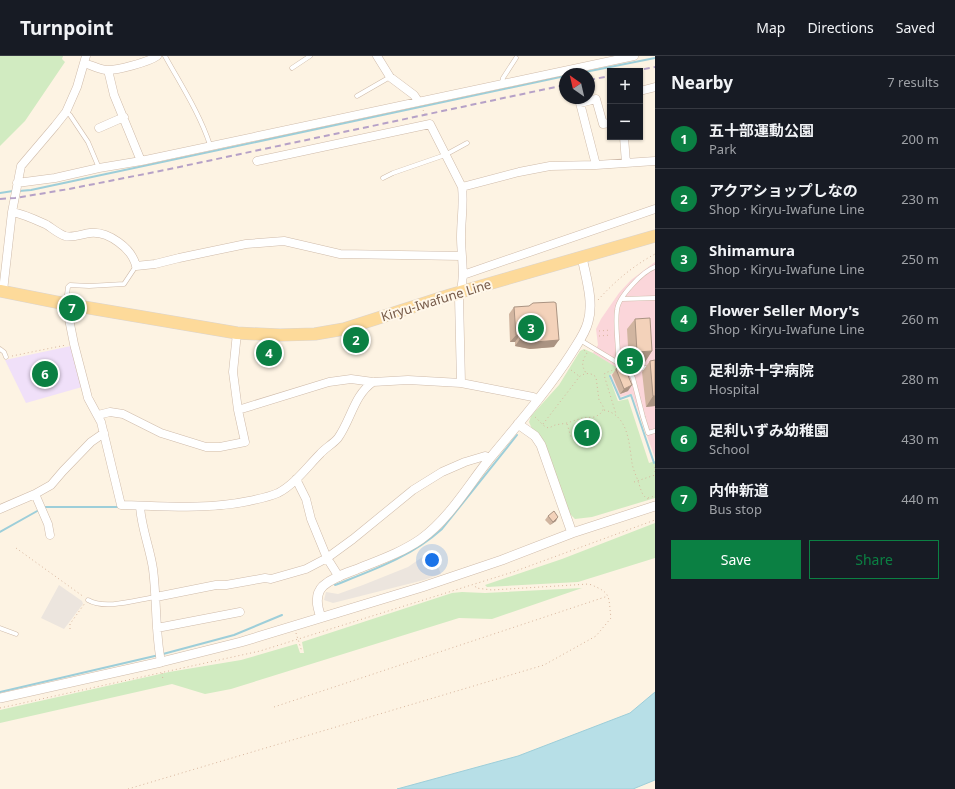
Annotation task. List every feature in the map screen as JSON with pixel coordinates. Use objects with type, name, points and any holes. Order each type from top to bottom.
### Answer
[{"type":"main road","name":"Kiryu-Iwafune Line","points":[[2,291],[66,304],[237,333],[280,335],[329,332],[365,323],[390,313],[655,236]]},
{"type":"street","points":[[2,291],[12,212],[21,166],[66,112],[77,87],[85,60],[108,70],[149,61],[157,56]]},
{"type":"street","points":[[377,56],[390,77],[414,95],[418,101]]},
{"type":"street","points":[[16,188],[99,168],[141,161],[634,56]]},
{"type":"street","points":[[108,70],[114,95],[141,161]]},
{"type":"street","points":[[643,90],[655,87]]},
{"type":"street","points":[[596,166],[580,103],[596,99],[603,124],[607,123]]},
{"type":"street","points":[[99,128],[124,117]]},
{"type":"street","points":[[257,160],[430,124],[462,187],[461,256],[463,275],[459,297],[461,383]]},
{"type":"street","points":[[624,140],[626,163]]},
{"type":"street","points":[[462,187],[519,172],[550,166],[596,166],[655,160]]},
{"type":"street","points":[[463,275],[655,209]]},
{"type":"street","points":[[12,212],[30,218],[68,237],[91,233],[106,235],[123,246],[130,253],[135,259],[136,266],[155,264],[246,244],[284,241],[340,254],[461,256]]},
{"type":"street","points":[[320,617],[317,607],[318,593],[323,586],[339,577],[401,551],[429,533],[446,515],[552,382],[580,340],[588,324],[590,310],[587,281],[582,257]]},
{"type":"street","points":[[66,304],[74,344],[88,398],[98,415],[104,433],[121,505],[197,508],[234,504],[268,497],[277,493],[286,488],[296,479],[324,449],[339,437],[366,387],[374,382]]},
{"type":"street","points":[[98,415],[110,412],[119,412],[173,437],[206,447],[220,447],[245,442],[238,410],[233,372],[237,333]]},
{"type":"street","points":[[238,410],[335,381],[351,379],[374,382],[408,380],[461,383],[533,397],[538,400]]},
{"type":"street","points":[[518,424],[535,436],[541,445],[572,533]]},
{"type":"street","points":[[0,509],[35,494],[51,485],[63,470],[91,442],[104,433]]},
{"type":"street","points":[[156,597],[216,585],[226,585],[264,578],[271,579],[306,569],[327,558],[353,539],[413,490],[442,472],[465,462],[485,456],[490,458]]},
{"type":"street","points":[[296,479],[306,498],[312,519],[327,558],[339,577]]},
{"type":"street","points":[[35,494],[48,524],[50,536]]},
{"type":"street","points":[[0,698],[161,666],[422,587],[502,560],[652,504]]},
{"type":"street","points":[[140,506],[153,567],[156,597],[157,644],[161,666]]},
{"type":"street","points":[[157,628],[240,612]]},
{"type":"lane","points":[[165,56],[186,92],[210,146]]},
{"type":"lane","points":[[292,68],[310,56]]},
{"type":"lane","points":[[502,83],[503,78],[516,58]]},
{"type":"lane","points":[[357,96],[390,77]]},
{"type":"lane","points":[[66,112],[70,115],[88,142],[99,168]]},
{"type":"lane","points":[[383,178],[393,173],[445,155],[467,143]]},
{"type":"lane","points":[[66,304],[68,287],[70,285],[90,286],[124,284],[136,266]]},
{"type":"lane","points":[[616,362],[618,356],[617,309],[622,299],[637,280],[646,272],[655,267]]},
{"type":"lane","points":[[622,299],[655,298]]},
{"type":"lane","points":[[580,340],[628,369],[633,378],[642,417],[648,433],[655,431]]},
{"type":"lane","points":[[0,349],[4,352],[6,357]]},
{"type":"lane","points":[[630,372],[636,369],[655,367]]},
{"type":"lane","points":[[88,600],[97,604],[106,605],[156,597]]},
{"type":"lane","points":[[0,628],[16,634]]},
{"type":"path","points":[[423,109],[430,124]]},
{"type":"path","points":[[598,301],[614,283],[655,254]]},
{"type":"path","points":[[599,331],[617,329]]},
{"type":"path","points":[[599,336],[617,334]]},
{"type":"path","points":[[6,357],[74,344]]},
{"type":"path","points":[[536,418],[548,428],[582,418],[595,417],[600,414],[603,406],[598,396],[596,377],[587,373],[583,367],[582,361],[587,353],[584,349]]},
{"type":"path","points":[[618,368],[605,373],[604,375],[616,414],[623,423],[627,435],[631,448],[632,464],[643,495],[652,504]]},
{"type":"path","points":[[573,372],[580,376]]},
{"type":"path","points":[[543,424],[580,376],[587,373]]},
{"type":"path","points":[[603,409],[616,414]]},
{"type":"path","points":[[567,423],[571,437]]},
{"type":"path","points":[[622,436],[627,435]]},
{"type":"path","points":[[634,482],[655,474],[655,467]]},
{"type":"path","points":[[647,499],[655,496]]},
{"type":"path","points":[[16,548],[88,600],[70,624],[70,629]]},
{"type":"path","points":[[128,789],[544,664],[596,636],[611,618],[608,596],[603,590],[589,584],[492,590],[476,588],[475,584]]},
{"type":"path","points":[[274,707],[608,596]]},
{"type":"path","points":[[297,636],[302,652]]},
{"type":"path","points":[[161,666],[163,680]]},
{"type":"shaded area","points":[[655,262],[655,458],[632,394],[620,397],[611,374],[620,370],[593,353],[598,345],[596,329],[601,319],[619,293],[631,280]]},
{"type":"shaded area","points":[[71,346],[82,387],[26,403],[5,360]]},
{"type":"shaded area","points":[[431,551],[441,574],[424,580],[333,603],[324,600],[326,592],[338,594],[363,585],[408,567]]},
{"type":"shaded area","points":[[59,585],[82,601],[83,604],[64,629],[41,618]]},
{"type":"green space","points":[[0,56],[63,56],[62,59],[65,62],[25,121],[0,146]]},
{"type":"green space","points":[[584,349],[621,370],[609,376],[618,401],[628,399],[649,463],[655,461],[655,498],[592,517],[575,519],[568,512],[529,422],[531,416],[559,385],[580,351]]},
{"type":"green space","points":[[655,523],[655,558],[578,582],[487,587],[485,585],[562,559]]},
{"type":"green space","points":[[582,588],[492,619],[459,618],[231,689],[205,694],[172,684],[0,723],[0,710],[169,672],[241,660],[296,644],[300,653],[304,653],[302,642],[452,593],[485,593]]},
{"type":"water","points":[[655,692],[655,780],[633,789],[397,789],[518,756],[630,713]]},
{"type":"building","points":[[533,303],[556,303],[559,340],[535,342],[520,339],[520,335],[516,335],[514,307],[529,306]]},
{"type":"building","points":[[650,318],[652,351],[637,352],[635,319]]},
{"type":"building","points":[[655,360],[655,396],[653,396],[650,361]]},
{"type":"building","points":[[624,366],[632,385],[624,389],[616,369]]},
{"type":"building","points":[[554,511],[558,517],[553,522],[548,516]]},
{"type":"waterway","points":[[595,70],[655,58]]},
{"type":"waterway","points":[[19,191],[31,190],[559,77]]},
{"type":"waterway","points":[[0,193],[13,191]]},
{"type":"waterway","points":[[610,376],[620,399],[631,395],[654,463]]},
{"type":"waterway","points":[[335,585],[391,562],[430,539],[442,529],[517,435]]},
{"type":"waterway","points":[[43,508],[120,507]]},
{"type":"waterway","points":[[0,532],[39,510]]},
{"type":"waterway","points":[[163,654],[234,635],[282,615]]},
{"type":"waterway","points":[[0,692],[159,655]]},
{"type":"railway","points":[[643,69],[655,67]]},
{"type":"railway","points":[[595,79],[607,77]]},
{"type":"railway","points":[[0,199],[69,189],[165,170],[559,86]]},
{"type":"place","name":"内仲新道","points":[[72,308]]},
{"type":"place","name":"Shimamura","points":[[531,328]]},
{"type":"place","name":"アクアショップしなの","points":[[356,340]]},
{"type":"place","name":"Flower Seller Mory's","points":[[269,353]]},
{"type":"place","name":"足利赤十字病院","points":[[630,361]]},
{"type":"place","name":"足利いずみ幼稚園","points":[[45,374]]},
{"type":"place","name":"五十部運動公園","points":[[587,433]]}]
